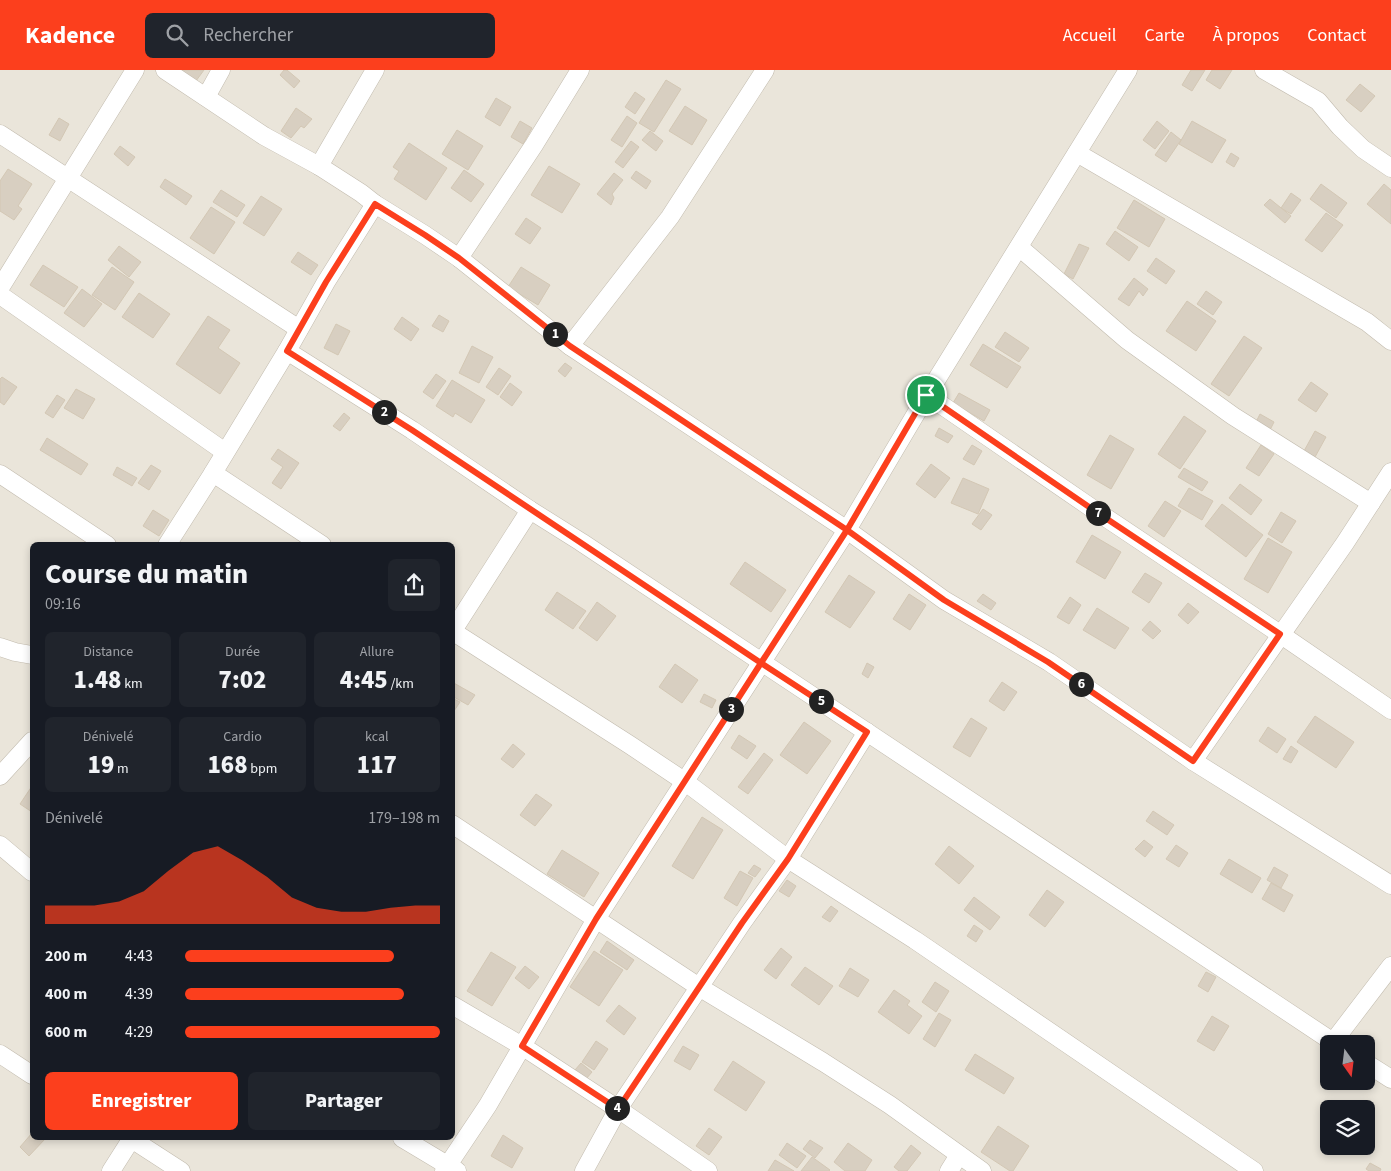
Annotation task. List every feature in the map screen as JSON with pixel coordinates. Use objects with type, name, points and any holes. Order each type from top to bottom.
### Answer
[{"type":"street","points":[[0,288],[135,70]]},
{"type":"street","points":[[165,70],[264,136],[319,166],[459,258],[570,346],[847,530],[944,600],[1048,662],[1193,761],[1391,886]]},
{"type":"street","points":[[206,97],[221,70]]},
{"type":"street","points":[[319,166],[375,70]]},
{"type":"street","points":[[459,258],[580,70]]},
{"type":"street","points":[[570,346],[670,217],[766,70]]},
{"type":"street","points":[[405,1140],[450,1169],[596,919],[847,530],[926,395],[1128,70]]},
{"type":"street","points":[[1264,70],[1318,101],[1340,127],[1363,148],[1391,168]]},
{"type":"street","points":[[0,134],[300,329]]},
{"type":"street","points":[[1077,153],[1368,322],[1391,341]]},
{"type":"street","points":[[169,542],[213,473],[287,351],[326,282],[375,204]]},
{"type":"street","points":[[1019,247],[1127,340],[1233,416],[1371,503]]},
{"type":"street","points":[[0,295],[225,452]]},
{"type":"street","points":[[287,351],[412,430],[1322,1035]]},
{"type":"street","points":[[926,395],[1391,710]]},
{"type":"street","points":[[1193,761],[1391,472]]},
{"type":"street","points":[[213,473],[317,542]]},
{"type":"street","points":[[0,474],[102,542]]},
{"type":"street","points":[[455,629],[530,510]]},
{"type":"street","points":[[455,633],[622,740],[684,782],[788,859],[915,940],[1254,1171]]},
{"type":"street","points":[[0,647],[30,655]]},
{"type":"street","points":[[584,1171],[618,1109],[742,923],[788,859],[867,732]]},
{"type":"street","points":[[0,776],[30,743]]},
{"type":"street","points":[[455,826],[700,987],[890,1105],[982,1171]]},
{"type":"street","points":[[0,844],[30,870]]},
{"type":"street","points":[[1340,1035],[1391,966]]},
{"type":"street","points":[[455,1008],[522,1046],[708,1171]]},
{"type":"street","points":[[0,1054],[30,1074]]},
{"type":"street","points":[[1375,1069],[1391,1079]]},
{"type":"street","points":[[111,1171],[130,1140]]},
{"type":"street","points":[[134,1140],[182,1171]]},
{"type":"street","points":[[949,1171],[959,1156]]},
{"type":"shaded area","points":[[0,70],[1391,70],[1391,1171],[0,1171]]},
{"type":"building","points":[[171,70],[204,70],[193,85]]},
{"type":"building","points":[[284,70],[287,70],[300,81],[294,88],[280,75]]},
{"type":"building","points":[[1191,70],[1205,70],[1192,91],[1182,85]]},
{"type":"building","points":[[1212,70],[1232,70],[1220,89],[1206,80]]},
{"type":"building","points":[[666,80],[681,89],[654,132],[639,123]]},
{"type":"building","points":[[1360,84],[1375,96],[1361,112],[1346,100]]},
{"type":"building","points":[[635,92],[645,99],[635,114],[625,107]]},
{"type":"building","points":[[496,98],[511,107],[500,126],[485,117]]},
{"type":"building","points":[[685,106],[707,120],[692,145],[669,131]]},
{"type":"building","points":[[296,108],[312,119],[304,128],[301,126],[291,138],[281,131]]},
{"type":"building","points":[[627,116],[637,123],[622,147],[611,140]]},
{"type":"building","points":[[59,118],[69,124],[60,141],[49,135]]},
{"type":"building","points":[[520,121],[532,128],[523,144],[511,137]]},
{"type":"building","points":[[1157,121],[1169,131],[1155,149],[1143,140]]},
{"type":"building","points":[[1192,121],[1226,140],[1212,163],[1179,144]]},
{"type":"building","points":[[457,130],[483,146],[468,170],[442,154]]},
{"type":"building","points":[[650,131],[663,141],[656,151],[642,140]]},
{"type":"building","points":[[1171,132],[1181,140],[1166,162],[1155,155]]},
{"type":"building","points":[[631,141],[639,147],[623,168],[615,162]]},
{"type":"building","points":[[409,143],[447,168],[426,200],[394,179],[399,171],[393,167]]},
{"type":"building","points":[[120,146],[135,157],[128,166],[114,154]]},
{"type":"building","points":[[1231,153],[1239,158],[1234,167],[1226,162]]},
{"type":"building","points":[[549,166],[580,184],[562,213],[531,195]]},
{"type":"building","points":[[8,169],[32,184],[18,206],[22,209],[14,220],[0,211],[0,181]]},
{"type":"building","points":[[464,170],[484,184],[471,202],[451,188]]},
{"type":"building","points":[[636,171],[651,181],[646,189],[631,178]]},
{"type":"building","points":[[614,173],[623,180],[612,194],[614,198],[611,205],[597,194]]},
{"type":"building","points":[[165,179],[192,196],[186,205],[160,187]]},
{"type":"building","points":[[1321,184],[1347,203],[1336,218],[1310,199]]},
{"type":"building","points":[[1384,184],[1391,190],[1391,224],[1367,204]]},
{"type":"building","points":[[221,190],[245,205],[237,217],[213,202]]},
{"type":"building","points":[[1291,193],[1301,200],[1291,214],[1281,208]]},
{"type":"building","points":[[261,196],[282,209],[264,236],[243,223]]},
{"type":"building","points":[[1270,199],[1291,216],[1285,223],[1264,205]]},
{"type":"building","points":[[1134,200],[1165,219],[1149,247],[1117,228]]},
{"type":"building","points":[[211,207],[235,222],[214,254],[190,238]]},
{"type":"building","points":[[1326,213],[1343,225],[1322,252],[1305,240]]},
{"type":"building","points":[[526,218],[541,228],[530,244],[515,234]]},
{"type":"building","points":[[1115,231],[1138,247],[1129,261],[1106,244]]},
{"type":"building","points":[[1079,244],[1089,248],[1073,279],[1064,274]]},
{"type":"building","points":[[119,246],[141,262],[129,277],[108,260]]},
{"type":"building","points":[[298,252],[318,265],[311,275],[291,262]]},
{"type":"building","points":[[1156,258],[1175,271],[1166,284],[1147,271]]},
{"type":"building","points":[[43,265],[78,287],[64,307],[30,285]]},
{"type":"building","points":[[112,267],[134,282],[115,310],[92,295]]},
{"type":"building","points":[[521,267],[550,285],[538,305],[508,287]]},
{"type":"building","points":[[1134,278],[1148,289],[1143,296],[1139,291],[1129,306],[1118,299]]},
{"type":"building","points":[[82,289],[102,304],[84,327],[64,313]]},
{"type":"building","points":[[1206,291],[1222,302],[1213,315],[1197,304]]},
{"type":"building","points":[[139,293],[170,314],[153,338],[122,317]]},
{"type":"building","points":[[1187,301],[1216,321],[1196,351],[1166,331]]},
{"type":"building","points":[[439,315],[449,321],[443,332],[432,326]]},
{"type":"building","points":[[208,316],[230,330],[218,348],[240,363],[220,394],[176,364]]},
{"type":"building","points":[[402,317],[419,329],[411,341],[394,329]]},
{"type":"building","points":[[336,324],[350,331],[338,355],[324,348]]},
{"type":"building","points":[[1005,332],[1029,348],[1019,362],[995,347]]},
{"type":"building","points":[[1244,336],[1262,348],[1229,396],[1211,384]]},
{"type":"building","points":[[983,344],[1021,367],[1007,388],[970,365]]},
{"type":"building","points":[[472,346],[493,357],[479,383],[459,373]]},
{"type":"building","points":[[565,363],[572,368],[565,377],[558,371]]},
{"type":"building","points":[[499,368],[511,376],[498,395],[486,387]]},
{"type":"building","points":[[436,374],[446,381],[433,399],[423,392]]},
{"type":"building","points":[[2,377],[17,387],[4,405],[0,402],[0,379]]},
{"type":"building","points":[[452,380],[485,400],[471,423],[455,413],[453,417],[436,406]]},
{"type":"building","points":[[1311,382],[1328,394],[1316,412],[1298,400]]},
{"type":"building","points":[[510,383],[522,392],[512,406],[500,397]]},
{"type":"building","points":[[76,389],[95,399],[83,419],[64,408]]},
{"type":"building","points":[[959,393],[990,410],[984,421],[953,403]]},
{"type":"building","points":[[57,395],[65,400],[53,418],[45,413]]},
{"type":"building","points":[[344,413],[350,418],[340,431],[333,426]]},
{"type":"building","points":[[1260,414],[1274,422],[1270,430],[1256,422]]},
{"type":"building","points":[[1184,416],[1206,431],[1180,469],[1158,454]]},
{"type":"building","points":[[939,428],[953,436],[948,443],[935,436]]},
{"type":"building","points":[[1315,431],[1326,437],[1315,457],[1304,451]]},
{"type":"building","points":[[1110,435],[1134,449],[1111,489],[1087,475]]},
{"type":"building","points":[[47,438],[88,464],[81,475],[40,450]]},
{"type":"building","points":[[972,445],[982,451],[974,465],[963,459]]},
{"type":"building","points":[[1261,445],[1274,454],[1259,476],[1246,468]]},
{"type":"building","points":[[278,449],[299,463],[281,489],[272,483],[283,467],[271,459]]},
{"type":"building","points":[[931,464],[950,478],[935,498],[916,484]]},
{"type":"building","points":[[151,465],[161,471],[149,490],[138,483]]},
{"type":"building","points":[[117,467],[137,478],[132,486],[113,475]]},
{"type":"building","points":[[1184,468],[1208,482],[1202,491],[1178,477]]},
{"type":"building","points":[[963,478],[989,489],[978,514],[951,503]]},
{"type":"building","points":[[1240,484],[1262,500],[1251,515],[1229,498]]},
{"type":"building","points":[[1189,488],[1213,501],[1202,520],[1178,506]]},
{"type":"building","points":[[1165,501],[1181,511],[1164,537],[1148,526]]},
{"type":"building","points":[[1222,504],[1263,535],[1246,557],[1205,526]]},
{"type":"building","points":[[983,509],[992,515],[981,530],[972,524]]},
{"type":"building","points":[[153,510],[169,520],[159,536],[143,526]]},
{"type":"building","points":[[1281,512],[1296,521],[1282,543],[1268,534]]},
{"type":"building","points":[[1092,535],[1121,552],[1105,579],[1076,562]]},
{"type":"building","points":[[1268,538],[1292,552],[1268,593],[1244,579]]},
{"type":"building","points":[[745,562],[786,590],[771,612],[730,584]]},
{"type":"building","points":[[1145,573],[1162,583],[1149,603],[1132,592]]},
{"type":"building","points":[[849,575],[875,592],[850,628],[825,612]]},
{"type":"building","points":[[557,592],[586,611],[573,629],[545,610]]},
{"type":"building","points":[[909,594],[926,605],[910,630],[893,619]]},
{"type":"building","points":[[983,594],[996,603],[991,610],[977,601]]},
{"type":"building","points":[[1070,597],[1081,605],[1069,624],[1057,617]]},
{"type":"building","points":[[597,602],[616,616],[597,641],[579,628]]},
{"type":"building","points":[[1188,603],[1199,612],[1188,624],[1178,615]]},
{"type":"building","points":[[1097,608],[1129,628],[1115,649],[1083,630]]},
{"type":"building","points":[[1150,621],[1161,631],[1153,639],[1142,630]]},
{"type":"building","points":[[867,663],[874,667],[868,678],[862,674]]},
{"type":"building","points":[[675,664],[698,680],[682,703],[659,687]]},
{"type":"building","points":[[1002,682],[1017,692],[1004,711],[989,701]]},
{"type":"building","points":[[455,684],[475,695],[468,705],[455,698]]},
{"type":"building","points":[[704,694],[716,700],[712,708],[700,702]]},
{"type":"building","points":[[455,700],[460,702],[455,710]]},
{"type":"building","points":[[1315,716],[1354,742],[1336,768],[1297,742]]},
{"type":"building","points":[[971,718],[987,728],[970,757],[953,747]]},
{"type":"building","points":[[804,722],[831,741],[807,774],[780,755]]},
{"type":"building","points":[[1268,727],[1286,739],[1277,753],[1259,741]]},
{"type":"building","points":[[739,735],[756,746],[747,759],[731,748]]},
{"type":"building","points":[[513,744],[525,754],[513,768],[501,759]]},
{"type":"building","points":[[1291,746],[1298,751],[1291,763],[1283,759]]},
{"type":"building","points":[[764,753],[773,760],[748,794],[738,787]]},
{"type":"building","points":[[30,789],[30,811],[20,804]]},
{"type":"building","points":[[536,794],[552,805],[535,826],[520,815]]},
{"type":"building","points":[[1153,811],[1174,825],[1167,835],[1146,821]]},
{"type":"building","points":[[702,817],[723,830],[693,879],[672,866]]},
{"type":"building","points":[[1144,840],[1153,847],[1145,857],[1135,849]]},
{"type":"building","points":[[1176,845],[1188,853],[1179,867],[1166,859]]},
{"type":"building","points":[[949,846],[974,866],[959,884],[935,864]]},
{"type":"building","points":[[562,850],[599,873],[584,897],[547,874]]},
{"type":"building","points":[[1229,859],[1261,878],[1252,893],[1220,874]]},
{"type":"building","points":[[754,865],[761,869],[755,877],[748,873]]},
{"type":"building","points":[[1274,867],[1288,875],[1281,888],[1267,880]]},
{"type":"building","points":[[740,871],[753,878],[737,906],[724,898]]},
{"type":"building","points":[[787,880],[796,886],[789,897],[779,891]]},
{"type":"building","points":[[1271,883],[1293,895],[1284,912],[1262,899]]},
{"type":"building","points":[[1047,890],[1064,902],[1045,927],[1029,915]]},
{"type":"building","points":[[974,897],[1000,917],[990,930],[964,910]]},
{"type":"building","points":[[831,906],[838,911],[830,922],[822,917]]},
{"type":"building","points":[[974,925],[983,931],[976,942],[967,936]]},
{"type":"building","points":[[607,941],[634,960],[627,970],[600,952]]},
{"type":"building","points":[[781,948],[792,957],[776,979],[764,970]]},
{"type":"building","points":[[594,951],[623,970],[599,1006],[570,987]]},
{"type":"building","points":[[491,952],[516,967],[492,1006],[467,991]]},
{"type":"building","points":[[525,966],[539,977],[529,989],[515,978]]},
{"type":"building","points":[[805,967],[833,986],[819,1005],[791,985]]},
{"type":"building","points":[[850,968],[869,980],[858,997],[839,986]]},
{"type":"building","points":[[1206,972],[1216,977],[1208,992],[1198,986]]},
{"type":"building","points":[[935,982],[949,991],[936,1012],[922,1002]]},
{"type":"building","points":[[894,990],[910,1001],[907,1005],[922,1016],[909,1034],[878,1012]]},
{"type":"building","points":[[619,1005],[636,1018],[624,1035],[606,1021]]},
{"type":"building","points":[[939,1013],[951,1020],[935,1047],[923,1039]]},
{"type":"building","points":[[1212,1016],[1229,1026],[1214,1051],[1197,1041]]},
{"type":"building","points":[[596,1041],[608,1049],[594,1070],[582,1062]]},
{"type":"building","points":[[683,1046],[699,1055],[690,1070],[674,1061]]},
{"type":"building","points":[[975,1054],[1014,1078],[1004,1094],[965,1070]]},
{"type":"building","points":[[733,1061],[765,1082],[746,1111],[714,1090]]},
{"type":"building","points":[[581,1063],[592,1072],[586,1079],[575,1070]]},
{"type":"building","points":[[998,1126],[1029,1146],[1013,1171],[1010,1171],[981,1152]]},
{"type":"building","points":[[709,1128],[722,1137],[709,1155],[696,1146]]},
{"type":"building","points":[[30,1135],[30,1140],[44,1140],[29,1156],[20,1147]]},
{"type":"building","points":[[503,1135],[523,1148],[512,1168],[491,1156]]},
{"type":"building","points":[[810,1140],[823,1148],[815,1158],[803,1149]]},
{"type":"building","points":[[787,1143],[806,1156],[797,1168],[779,1155]]},
{"type":"building","points":[[848,1143],[872,1160],[865,1171],[845,1171],[834,1162]]},
{"type":"building","points":[[911,1145],[921,1153],[907,1171],[899,1171],[894,1167]]},
{"type":"building","points":[[812,1157],[830,1170],[801,1171]]},
{"type":"building","points":[[775,1160],[794,1171],[768,1171]]},
{"type":"building","points":[[1370,1163],[1381,1169],[1380,1171],[1369,1171],[1366,1169]]},
{"type":"route","points":[[926,395],[847,530],[570,346],[459,258],[375,204],[326,282],[287,351],[412,430],[761,663],[596,919],[522,1046],[618,1109],[742,923],[788,859],[867,732],[761,663],[847,530],[944,600],[1048,662],[1193,761],[1280,634],[1092,509],[926,395]]}]
